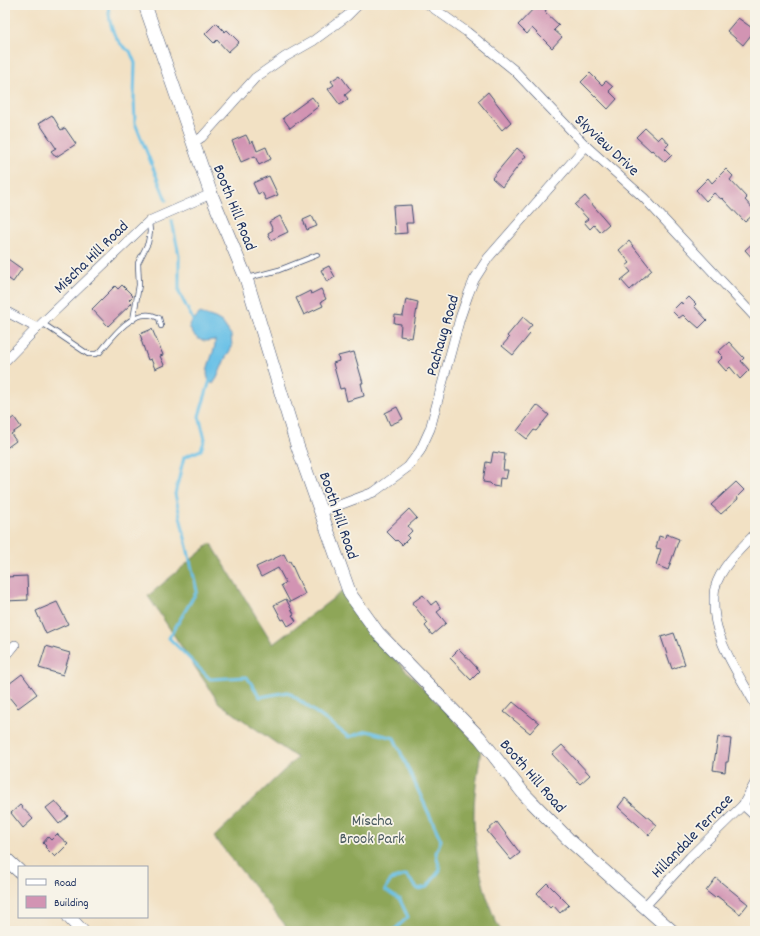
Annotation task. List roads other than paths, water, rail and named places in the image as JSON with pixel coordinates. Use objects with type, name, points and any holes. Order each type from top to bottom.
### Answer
[{"type":"street","name":"Booth Hill Road","points":[[145,5],[211,194],[246,278],[297,445],[350,594],[378,633],[480,738],[524,794],[568,839],[672,931]]},
{"type":"street","points":[[193,143],[202,137],[255,78],[313,42],[347,16],[358,5]]},
{"type":"street","name":"Skyview Drive","points":[[429,5],[467,32],[514,70],[586,146],[644,198],[755,317]]},
{"type":"street","name":"Pachaug Road","points":[[321,512],[374,492],[408,467],[420,451],[430,429],[460,318],[474,280],[488,258],[586,146]]},
{"type":"street","name":"Mischa Hill Road","points":[[5,361],[39,326],[149,221],[211,194]]},
{"type":"street","points":[[5,311],[39,326]]},
{"type":"street","points":[[755,534],[724,568],[715,588],[714,610],[716,626],[723,645],[755,704]]},
{"type":"street","points":[[5,657],[16,645]]},
{"type":"street","name":"Hillandale Terrace","points":[[644,906],[690,857],[743,805],[755,783]]},
{"type":"street","points":[[743,805],[755,816]]},
{"type":"street","points":[[5,858],[18,870]]},
{"type":"street","points":[[70,918],[82,931]]},
{"type":"lane","points":[[133,320],[139,286],[138,263],[148,244],[150,232],[149,221]]},
{"type":"lane","points":[[246,278],[279,270],[317,254]]},
{"type":"lane","points":[[39,326],[88,354],[96,354],[100,352],[123,325],[138,317],[149,315],[159,318],[161,326]]},
{"type":"water","points":[[200,313],[222,322],[231,335],[232,347],[213,384],[207,375],[215,340],[205,341],[197,338],[191,331],[189,325]]},
{"type":"waterway","points":[[108,5],[112,29],[121,44],[130,51],[135,63],[135,123],[166,200]]},
{"type":"waterway","points":[[172,221],[179,255],[179,292],[195,324]]},
{"type":"waterway","points":[[211,377],[199,416],[205,439],[201,450],[184,457],[175,494],[197,591],[169,638],[210,679],[247,677],[260,697],[288,692],[349,737],[367,731],[394,738],[441,840],[436,853],[440,870],[427,887],[418,889],[406,875],[391,880],[385,890],[400,900],[408,917],[393,931]]},
{"type":"park label","name":"Mischa Brook Park","points":[[372,828]]}]
